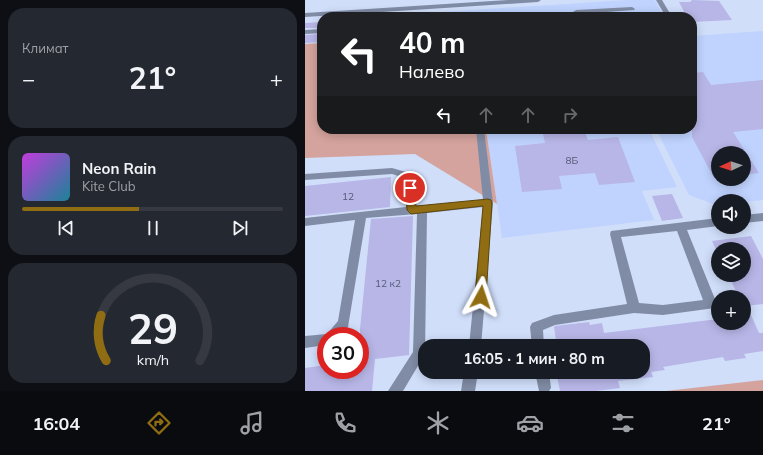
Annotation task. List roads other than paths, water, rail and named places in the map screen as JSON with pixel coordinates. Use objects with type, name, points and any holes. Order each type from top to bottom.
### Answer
[{"type":"street","points":[[352,12],[538,0]]},
{"type":"street","points":[[659,0],[666,12]]},
{"type":"street","points":[[576,12],[632,9]]},
{"type":"street","points":[[305,15],[317,14]]},
{"type":"street","points":[[305,32],[317,31]]},
{"type":"street","points":[[476,339],[488,203],[481,134]]},
{"type":"street","points":[[305,177],[392,171],[409,176],[417,210],[419,353],[395,391]]},
{"type":"street","points":[[305,222],[488,203]]},
{"type":"street","points":[[340,327],[344,323],[361,215]]},
{"type":"street","points":[[751,218],[763,217]]},
{"type":"street","points":[[634,308],[615,234],[711,223]]},
{"type":"street","points":[[537,339],[536,327],[554,320],[634,308],[663,310],[711,304],[680,226]]},
{"type":"street","points":[[305,342],[317,340]]},
{"type":"street","points":[[468,391],[470,379]]},
{"type":"street","points":[[543,379],[544,388]]}]
